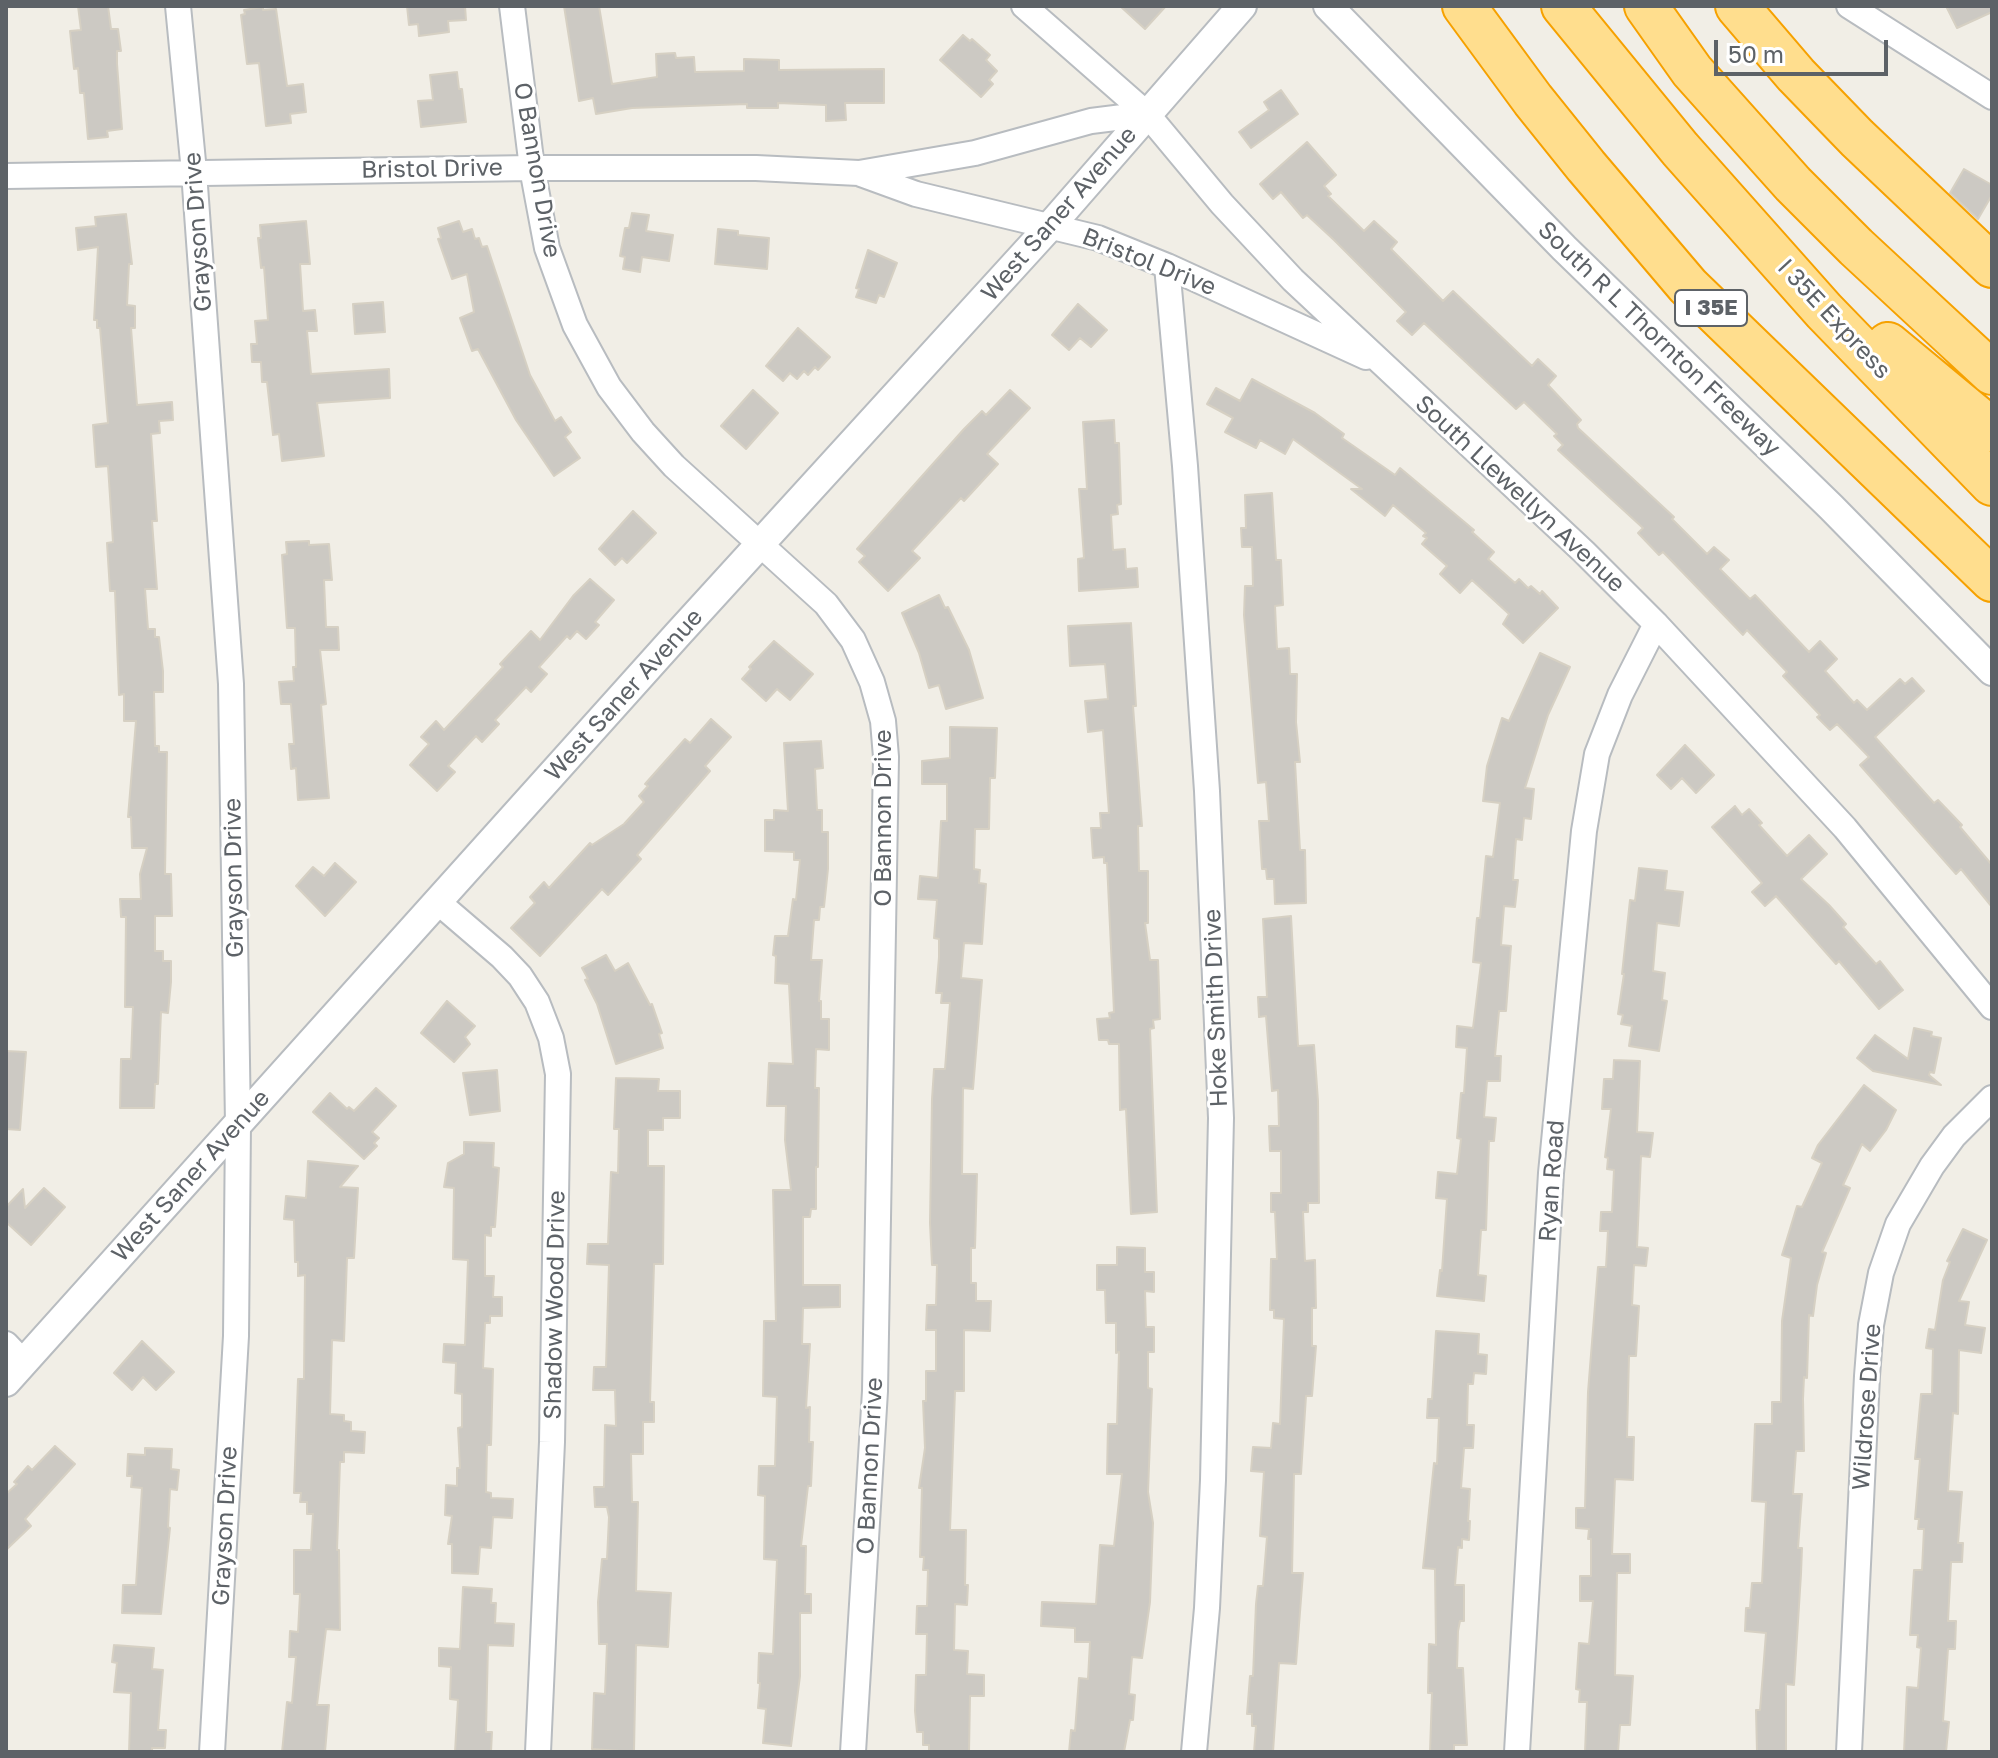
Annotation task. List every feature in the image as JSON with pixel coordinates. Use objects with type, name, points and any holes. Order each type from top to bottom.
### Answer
[{"type":"highway","name":"I 35E","points":[[1464,6],[1577,155],[1688,286],[1992,580]]},
{"type":"highway","name":"I 35E Express","points":[[1563,6],[1680,149],[1824,311],[1992,484]]},
{"type":"highway","points":[[1646,6],[1692,71],[1793,184],[1992,373]]},
{"type":"highway","points":[[1737,6],[1796,75],[1857,138],[1992,266]]},
{"type":"highway","name":"I 35E Express","points":[[1680,149],[1866,325],[1992,430]]},
{"type":"street","name":"Grayson Drive","points":[[178,6],[194,172],[231,684],[238,1124],[236,1336],[212,1752]]},
{"type":"street","name":"O Bannon Drive","points":[[512,6],[532,168],[547,248],[575,325],[609,387],[643,432],[674,466],[826,604],[853,640],[872,682],[884,733],[875,1391],[853,1752]]},
{"type":"street","name":"South Llewellyn Avenue","points":[[1024,6],[1147,114],[1222,204],[1293,280],[1584,552],[1656,624],[1845,828],[1992,1007]]},
{"type":"street","name":"West Saner Avenue","points":[[12,1363],[238,1124],[439,903],[760,543],[1051,225],[1242,6]]},
{"type":"street","name":"South R L Thornton Freeway","points":[[1328,6],[1564,248],[1831,507],[1992,671]]},
{"type":"street","points":[[1849,6],[1992,97]]},
{"type":"street","name":"Bristol Drive","points":[[6,176],[532,168],[756,168],[859,173],[975,153],[1091,121],[1147,114]]},
{"type":"street","name":"Bristol Drive","points":[[859,173],[916,194],[1098,238],[1167,266],[1384,366]]},
{"type":"street","name":"Hoke Smith Drive","points":[[1167,266],[1185,466],[1207,791],[1221,1118],[1212,1508],[1194,1752]]},
{"type":"street","name":"Ryan Road","points":[[1517,1752],[1551,1173],[1584,831],[1597,754],[1620,695],[1656,624]]},
{"type":"street","name":"Shadow Wood Drive","points":[[439,903],[520,976],[537,1002],[551,1038],[558,1074],[552,1442],[538,1752]]},
{"type":"street","name":"Wildrose Drive","points":[[1849,1752],[1867,1376],[1871,1325],[1881,1273],[1898,1224],[1932,1166],[1954,1136],[1992,1098]]},
{"type":"building","points":[[78,6],[108,6],[111,29],[118,29],[122,129],[107,131],[108,137],[88,139],[84,93],[80,93],[78,68],[74,69],[70,31],[81,30]]},
{"type":"building","points":[[407,6],[465,6],[466,20],[448,21],[449,32],[419,36],[418,24],[409,25]]},
{"type":"building","points":[[564,6],[599,6],[612,84],[657,77],[656,54],[675,53],[676,58],[694,57],[695,72],[744,71],[744,59],[779,60],[779,70],[884,69],[884,103],[845,103],[846,120],[826,121],[826,105],[778,103],[778,108],[747,108],[747,104],[632,108],[596,114],[593,98],[579,101]]},
{"type":"building","points":[[1120,6],[1166,6],[1145,29]]},
{"type":"building","points":[[1946,6],[1992,6],[1992,12],[1957,28]]},
{"type":"building","points":[[263,7],[263,10],[276,9],[287,86],[303,84],[306,112],[290,114],[291,123],[266,126],[259,63],[247,64],[241,15],[245,14],[244,10]]},
{"type":"building","points":[[963,35],[990,55],[986,60],[997,71],[989,80],[993,84],[981,97],[940,60]]},
{"type":"building","points":[[457,72],[466,122],[421,127],[418,101],[433,100],[430,75]]},
{"type":"building","points":[[1281,90],[1298,114],[1251,148],[1239,132],[1269,110],[1264,102]]},
{"type":"building","points":[[1307,142],[1336,175],[1324,186],[1331,194],[1328,196],[1364,231],[1374,221],[1397,242],[1391,249],[1443,301],[1453,291],[1532,366],[1538,359],[1556,376],[1548,385],[1581,420],[1578,428],[1674,517],[1672,519],[1707,554],[1714,547],[1729,560],[1720,569],[1750,599],[1755,595],[1809,652],[1820,641],[1837,659],[1825,671],[1854,703],[1857,700],[1867,710],[1900,679],[1905,684],[1912,678],[1924,691],[1875,737],[1934,803],[1938,800],[1962,825],[1960,827],[1992,865],[1992,907],[1961,869],[1956,874],[1860,765],[1869,757],[1837,724],[1830,730],[1783,676],[1787,672],[1747,630],[1743,635],[1663,552],[1659,555],[1638,533],[1643,528],[1558,450],[1563,445],[1554,436],[1557,434],[1524,402],[1516,409],[1424,323],[1412,335],[1397,321],[1406,312],[1334,240],[1307,215],[1303,218],[1281,192],[1273,199],[1260,184]]},
{"type":"building","points":[[1964,169],[1992,185],[1992,195],[1978,219],[1950,193]]},
{"type":"building","points":[[632,213],[649,215],[646,231],[673,235],[669,261],[642,257],[640,272],[623,269],[625,257],[620,256],[625,228],[629,228]]},
{"type":"building","points":[[126,214],[132,264],[129,264],[127,305],[135,306],[135,328],[131,328],[137,405],[172,402],[173,420],[159,421],[160,433],[151,434],[157,521],[152,521],[157,589],[145,589],[148,629],[155,629],[155,637],[159,637],[163,671],[163,692],[154,692],[155,746],[159,746],[159,752],[167,752],[165,874],[171,874],[172,916],[155,916],[155,951],[163,951],[163,961],[171,961],[171,982],[168,1013],[161,1012],[154,1108],[120,1108],[121,1059],[131,1059],[133,1007],[125,1007],[126,917],[121,917],[120,899],[141,899],[140,874],[147,848],[132,848],[131,817],[128,817],[136,721],[124,721],[124,694],[119,695],[115,591],[110,591],[107,543],[113,542],[108,466],[96,467],[93,425],[108,423],[100,328],[94,320],[98,247],[78,250],[76,228],[96,226],[95,217]]},
{"type":"building","points":[[306,221],[310,264],[300,264],[303,311],[315,310],[317,331],[307,331],[311,374],[389,369],[390,398],[317,403],[324,456],[282,461],[279,434],[273,435],[267,382],[262,382],[261,362],[252,362],[251,344],[257,344],[255,321],[268,320],[264,267],[261,268],[258,238],[261,238],[260,225]]},
{"type":"building","points":[[459,221],[463,232],[472,229],[482,247],[487,246],[530,375],[555,421],[561,417],[571,432],[565,437],[580,458],[554,476],[516,420],[478,349],[472,351],[460,318],[474,312],[467,274],[452,279],[438,239],[441,238],[438,228]]},
{"type":"building","points":[[718,229],[738,231],[738,235],[769,238],[767,269],[715,264]]},
{"type":"building","points":[[868,250],[897,263],[884,297],[879,295],[876,303],[856,297]]},
{"type":"building","points":[[383,302],[385,332],[355,334],[353,304]]},
{"type":"building","points":[[1078,304],[1107,330],[1091,347],[1080,338],[1069,350],[1052,335]]},
{"type":"building","points":[[798,328],[830,357],[818,370],[815,367],[808,375],[804,371],[797,379],[790,373],[783,381],[766,366]]},
{"type":"building","points":[[1252,379],[1315,413],[1344,434],[1342,438],[1395,475],[1400,468],[1474,530],[1472,532],[1494,552],[1488,559],[1515,583],[1519,579],[1528,588],[1531,586],[1540,594],[1542,591],[1558,608],[1523,643],[1503,624],[1509,614],[1472,580],[1460,593],[1440,574],[1447,566],[1422,544],[1427,538],[1423,536],[1426,533],[1393,505],[1385,516],[1351,489],[1362,489],[1293,439],[1285,454],[1260,440],[1256,448],[1225,432],[1233,418],[1207,404],[1216,388],[1240,401]]},
{"type":"building","points":[[753,390],[778,413],[746,449],[721,426]]},
{"type":"building","points":[[1010,390],[1030,408],[987,454],[998,464],[964,501],[961,498],[912,551],[920,558],[888,591],[859,562],[865,556],[857,549],[964,429],[982,411],[986,415]]},
{"type":"building","points":[[1114,420],[1115,443],[1119,443],[1121,504],[1117,505],[1118,514],[1111,515],[1113,550],[1125,549],[1126,569],[1137,568],[1138,587],[1079,591],[1078,559],[1084,558],[1079,489],[1087,489],[1083,422]]},
{"type":"building","points":[[1272,493],[1276,560],[1281,560],[1283,605],[1275,606],[1277,649],[1289,648],[1290,674],[1297,674],[1296,722],[1300,762],[1295,762],[1300,850],[1305,850],[1306,903],[1275,904],[1274,879],[1267,879],[1266,869],[1262,869],[1259,821],[1269,821],[1266,782],[1258,783],[1244,615],[1245,586],[1253,586],[1252,547],[1242,547],[1241,528],[1246,528],[1245,495]]},
{"type":"building","points":[[633,511],[656,533],[627,563],[622,558],[615,565],[599,549]]},
{"type":"building","points":[[309,541],[309,545],[329,544],[332,580],[324,580],[326,627],[338,627],[339,650],[320,650],[326,704],[321,705],[329,798],[298,800],[296,768],[291,769],[289,744],[294,744],[291,704],[281,704],[279,682],[294,681],[293,667],[296,667],[295,628],[287,628],[282,555],[287,554],[286,542]]},
{"type":"building","points":[[590,579],[614,600],[595,622],[599,625],[586,639],[577,631],[570,639],[567,636],[539,667],[547,674],[531,692],[526,687],[495,720],[499,724],[482,742],[476,736],[448,766],[455,772],[437,791],[410,765],[429,744],[421,737],[436,721],[444,730],[503,667],[500,664],[531,631],[540,640]]},
{"type":"building","points":[[939,595],[969,650],[983,698],[946,709],[939,685],[929,688],[919,653],[902,613]]},
{"type":"building","points":[[1131,623],[1136,706],[1133,706],[1142,826],[1138,826],[1139,871],[1148,871],[1148,923],[1145,923],[1150,960],[1158,960],[1160,1019],[1153,1020],[1154,1028],[1150,1029],[1157,1212],[1131,1214],[1126,1109],[1120,1110],[1119,1044],[1099,1040],[1097,1019],[1110,1018],[1109,1013],[1114,1012],[1107,863],[1104,863],[1104,857],[1093,858],[1091,828],[1101,828],[1100,813],[1109,813],[1103,730],[1088,732],[1085,701],[1108,699],[1105,664],[1070,666],[1068,626]]},
{"type":"building","points":[[774,641],[813,674],[790,700],[777,689],[766,701],[742,679]]},
{"type":"building","points":[[1540,653],[1570,667],[1548,715],[1525,788],[1534,789],[1531,819],[1524,818],[1522,840],[1516,839],[1513,880],[1518,880],[1515,907],[1504,906],[1501,945],[1511,946],[1506,1011],[1499,1011],[1495,1056],[1501,1056],[1500,1081],[1487,1081],[1484,1117],[1496,1118],[1494,1141],[1489,1141],[1486,1230],[1481,1230],[1478,1275],[1486,1276],[1484,1301],[1437,1296],[1442,1271],[1447,1199],[1436,1198],[1438,1172],[1457,1174],[1461,1139],[1457,1138],[1467,1048],[1456,1047],[1457,1026],[1473,1028],[1481,963],[1473,962],[1477,918],[1480,918],[1486,856],[1493,857],[1500,803],[1483,801],[1487,766],[1502,718],[1509,721]]},
{"type":"building","points":[[711,719],[731,737],[705,766],[710,771],[637,855],[641,859],[608,895],[602,889],[540,956],[511,928],[535,903],[530,897],[544,882],[549,888],[590,843],[592,845],[624,824],[644,802],[639,796],[648,786],[645,784],[685,739],[690,743]]},
{"type":"building","points":[[950,727],[997,728],[995,778],[990,778],[989,829],[975,829],[974,869],[980,870],[979,883],[986,884],[982,944],[964,943],[961,978],[982,980],[973,1089],[963,1088],[962,1174],[977,1174],[971,1283],[976,1283],[976,1301],[991,1301],[990,1331],[964,1330],[964,1391],[955,1391],[950,1530],[966,1530],[965,1585],[968,1585],[967,1605],[955,1604],[954,1650],[968,1651],[967,1674],[984,1675],[984,1696],[970,1696],[969,1752],[929,1752],[929,1745],[923,1745],[923,1732],[917,1732],[915,1711],[916,1675],[926,1675],[927,1634],[916,1634],[917,1606],[927,1606],[928,1570],[923,1570],[924,1557],[920,1557],[922,1488],[919,1488],[925,1448],[923,1401],[926,1401],[926,1371],[936,1371],[936,1330],[926,1330],[927,1305],[936,1305],[937,1265],[932,1265],[930,1223],[932,1099],[934,1069],[945,1069],[950,1003],[941,1003],[942,993],[936,993],[939,957],[939,939],[934,938],[937,900],[918,899],[920,876],[938,878],[941,821],[947,821],[947,784],[922,784],[922,761],[950,758]]},
{"type":"building","points":[[821,741],[823,768],[815,769],[817,810],[822,810],[822,832],[828,832],[828,869],[824,907],[820,907],[819,920],[814,920],[811,960],[822,960],[819,1001],[821,1019],[829,1019],[829,1050],[816,1049],[815,1088],[819,1088],[816,1209],[811,1209],[810,1217],[803,1217],[803,1285],[840,1285],[840,1307],[803,1308],[802,1344],[810,1344],[806,1408],[810,1407],[809,1442],[813,1442],[811,1486],[808,1486],[801,1546],[806,1546],[805,1594],[811,1594],[811,1613],[800,1613],[800,1676],[791,1746],[763,1743],[766,1709],[758,1708],[759,1653],[773,1654],[777,1560],[764,1559],[765,1496],[758,1495],[759,1466],[775,1466],[777,1397],[763,1396],[764,1321],[776,1321],[773,1190],[791,1190],[785,1140],[786,1106],[767,1106],[769,1063],[793,1064],[789,984],[775,983],[776,956],[773,955],[775,936],[788,936],[800,860],[794,860],[794,852],[765,851],[765,820],[774,820],[774,810],[788,811],[784,743]]},
{"type":"building","points":[[1685,745],[1714,775],[1696,793],[1682,778],[1671,789],[1657,775]]},
{"type":"building","points":[[1735,806],[1742,815],[1749,809],[1787,856],[1809,835],[1827,854],[1801,879],[1829,905],[1846,924],[1843,927],[1876,964],[1880,961],[1903,990],[1879,1009],[1839,961],[1836,964],[1776,896],[1765,906],[1752,892],[1762,883],[1712,827]]},
{"type":"building","points":[[335,863],[356,882],[325,916],[296,886],[313,867],[324,876]]},
{"type":"building","points":[[1639,868],[1667,871],[1665,890],[1683,892],[1679,926],[1657,923],[1653,971],[1665,973],[1662,1000],[1667,1001],[1659,1051],[1629,1046],[1632,1026],[1621,1024],[1623,1015],[1618,1014],[1630,900],[1635,901]]},
{"type":"building","points":[[1291,916],[1298,1046],[1314,1045],[1318,1101],[1319,1203],[1308,1203],[1308,1212],[1303,1212],[1305,1261],[1315,1260],[1316,1308],[1312,1308],[1312,1346],[1316,1346],[1312,1396],[1306,1396],[1301,1474],[1294,1474],[1292,1573],[1303,1573],[1296,1664],[1279,1663],[1273,1752],[1254,1752],[1256,1726],[1252,1726],[1252,1714],[1247,1714],[1250,1676],[1253,1676],[1258,1586],[1263,1586],[1267,1537],[1260,1536],[1264,1472],[1251,1471],[1253,1447],[1271,1448],[1273,1423],[1280,1424],[1284,1319],[1274,1318],[1274,1310],[1270,1310],[1271,1259],[1277,1259],[1271,1193],[1281,1193],[1281,1151],[1270,1151],[1269,1126],[1279,1126],[1278,1090],[1272,1091],[1266,1016],[1259,1017],[1258,997],[1267,997],[1263,919]]},
{"type":"building","points":[[606,955],[615,971],[628,963],[652,1004],[662,1033],[659,1034],[663,1048],[616,1064],[582,968]]},
{"type":"building","points":[[447,1001],[475,1026],[465,1037],[470,1044],[454,1062],[421,1033]]},
{"type":"building","points":[[1914,1028],[1932,1032],[1931,1036],[1941,1038],[1934,1073],[1930,1072],[1929,1075],[1941,1085],[1873,1071],[1857,1058],[1875,1035],[1908,1059]]},
{"type":"building","points":[[6,1051],[26,1052],[20,1130],[6,1129]]},
{"type":"building","points":[[1614,1060],[1640,1061],[1637,1132],[1653,1133],[1650,1157],[1641,1156],[1637,1247],[1648,1248],[1646,1266],[1634,1265],[1632,1305],[1639,1306],[1636,1356],[1629,1356],[1627,1437],[1634,1437],[1633,1480],[1615,1479],[1612,1554],[1630,1554],[1630,1573],[1617,1573],[1615,1675],[1633,1676],[1630,1725],[1620,1725],[1618,1752],[1585,1752],[1587,1702],[1579,1702],[1580,1690],[1576,1689],[1579,1643],[1589,1644],[1593,1601],[1580,1601],[1580,1576],[1591,1576],[1591,1539],[1588,1539],[1589,1529],[1576,1528],[1576,1508],[1585,1508],[1588,1392],[1598,1267],[1606,1267],[1608,1231],[1600,1231],[1601,1212],[1612,1212],[1614,1170],[1607,1169],[1608,1158],[1605,1157],[1611,1109],[1602,1109],[1604,1079],[1613,1079]]},
{"type":"building","points":[[497,1070],[500,1111],[470,1115],[463,1073]]},
{"type":"building","points":[[616,1078],[659,1079],[658,1091],[680,1091],[680,1118],[663,1118],[663,1130],[648,1130],[648,1166],[664,1166],[663,1264],[654,1264],[650,1402],[654,1402],[654,1422],[643,1422],[643,1454],[631,1454],[632,1502],[638,1502],[636,1591],[671,1593],[668,1647],[636,1645],[634,1752],[592,1749],[594,1693],[605,1694],[607,1644],[599,1644],[598,1602],[602,1559],[607,1559],[609,1517],[607,1507],[595,1507],[594,1487],[604,1487],[605,1425],[616,1426],[615,1390],[593,1390],[594,1367],[606,1367],[609,1265],[587,1264],[588,1244],[608,1244],[611,1172],[618,1173],[619,1129],[614,1129]]},
{"type":"building","points":[[1864,1085],[1896,1110],[1870,1151],[1862,1144],[1843,1185],[1850,1188],[1822,1252],[1826,1253],[1813,1316],[1809,1315],[1807,1378],[1804,1377],[1803,1399],[1804,1451],[1796,1451],[1793,1494],[1802,1494],[1798,1548],[1802,1548],[1794,1685],[1786,1684],[1786,1752],[1757,1752],[1756,1710],[1760,1710],[1766,1633],[1745,1631],[1752,1583],[1762,1583],[1766,1502],[1752,1501],[1755,1424],[1772,1424],[1772,1402],[1781,1402],[1782,1321],[1791,1258],[1782,1255],[1797,1206],[1802,1207],[1822,1163],[1812,1158],[1818,1145]]},
{"type":"building","points":[[376,1088],[396,1106],[372,1132],[379,1138],[374,1143],[377,1146],[364,1159],[313,1112],[330,1093],[347,1109],[349,1107],[354,1111]]},
{"type":"building","points":[[464,1142],[494,1143],[493,1167],[499,1168],[495,1227],[491,1227],[491,1236],[485,1235],[485,1276],[494,1276],[493,1297],[502,1297],[502,1316],[490,1316],[490,1323],[485,1323],[483,1368],[493,1369],[486,1492],[491,1493],[491,1498],[513,1499],[512,1518],[493,1517],[491,1548],[480,1547],[478,1574],[452,1573],[452,1544],[448,1544],[452,1516],[445,1515],[446,1485],[457,1486],[457,1468],[460,1468],[458,1428],[462,1427],[462,1394],[455,1393],[456,1363],[443,1362],[444,1344],[465,1345],[468,1260],[453,1259],[454,1188],[444,1187],[448,1163],[464,1154]]},
{"type":"building","points":[[308,1161],[358,1166],[340,1187],[358,1188],[354,1258],[347,1258],[344,1341],[332,1340],[330,1414],[344,1415],[344,1421],[351,1422],[351,1431],[365,1432],[364,1453],[344,1452],[344,1462],[340,1462],[337,1550],[340,1630],[326,1629],[317,1705],[329,1705],[325,1752],[282,1752],[287,1702],[292,1703],[296,1657],[289,1657],[290,1631],[298,1632],[300,1594],[294,1594],[294,1550],[311,1550],[313,1514],[307,1514],[307,1502],[300,1502],[301,1493],[294,1493],[298,1379],[304,1379],[305,1275],[298,1276],[298,1262],[295,1262],[294,1220],[284,1219],[286,1196],[306,1198]]},
{"type":"building","points":[[44,1188],[65,1207],[31,1245],[6,1222],[6,1207],[23,1189],[25,1208]]},
{"type":"building","points":[[1963,1229],[1987,1240],[1959,1301],[1969,1302],[1965,1325],[1985,1328],[1981,1353],[1959,1350],[1958,1414],[1953,1413],[1948,1491],[1962,1492],[1958,1543],[1963,1543],[1962,1562],[1951,1562],[1948,1621],[1956,1621],[1955,1649],[1948,1649],[1943,1721],[1949,1722],[1946,1752],[1904,1752],[1907,1687],[1918,1688],[1921,1648],[1917,1647],[1918,1635],[1910,1635],[1914,1570],[1922,1570],[1924,1529],[1918,1529],[1919,1519],[1915,1519],[1920,1459],[1915,1459],[1921,1394],[1932,1394],[1933,1349],[1926,1348],[1929,1329],[1935,1330],[1943,1280],[1950,1262],[1947,1261]]},
{"type":"building","points":[[1117,1247],[1145,1248],[1145,1272],[1154,1272],[1154,1292],[1145,1291],[1146,1327],[1154,1327],[1154,1352],[1148,1352],[1148,1388],[1152,1389],[1148,1492],[1153,1523],[1150,1602],[1142,1658],[1132,1657],[1129,1694],[1135,1695],[1133,1720],[1130,1720],[1124,1752],[1069,1752],[1071,1730],[1075,1731],[1079,1678],[1088,1679],[1090,1642],[1075,1642],[1075,1628],[1041,1626],[1042,1602],[1096,1604],[1100,1545],[1114,1546],[1122,1474],[1107,1474],[1108,1424],[1117,1424],[1119,1352],[1116,1353],[1116,1323],[1106,1323],[1105,1290],[1097,1290],[1097,1265],[1117,1265]]},
{"type":"building","points":[[1436,1331],[1479,1334],[1478,1354],[1487,1355],[1486,1374],[1474,1373],[1473,1384],[1468,1384],[1467,1425],[1474,1425],[1473,1448],[1464,1448],[1461,1488],[1470,1489],[1469,1540],[1462,1539],[1462,1548],[1458,1547],[1455,1585],[1464,1585],[1464,1621],[1460,1621],[1458,1631],[1457,1668],[1463,1668],[1467,1745],[1454,1745],[1454,1752],[1430,1752],[1432,1693],[1428,1693],[1429,1644],[1436,1645],[1435,1569],[1423,1568],[1434,1463],[1437,1464],[1439,1418],[1427,1418],[1428,1399],[1432,1399]]},
{"type":"building","points":[[142,1341],[174,1372],[156,1390],[143,1377],[132,1390],[114,1373]]},
{"type":"building","points":[[55,1446],[75,1464],[25,1519],[31,1526],[6,1550],[6,1494],[17,1484],[14,1482],[28,1466],[32,1470]]},
{"type":"building","points":[[145,1448],[172,1449],[171,1469],[179,1470],[177,1490],[170,1489],[170,1528],[161,1614],[122,1613],[123,1585],[136,1585],[142,1488],[131,1487],[132,1476],[127,1476],[128,1454],[145,1455]]},
{"type":"building","points":[[463,1587],[492,1589],[491,1603],[496,1603],[495,1623],[514,1624],[513,1646],[488,1645],[486,1732],[492,1732],[491,1752],[455,1752],[458,1700],[450,1699],[451,1667],[439,1666],[439,1648],[460,1649]]},
{"type":"building","points":[[114,1645],[154,1648],[152,1669],[163,1670],[158,1730],[166,1730],[165,1748],[152,1748],[152,1752],[129,1752],[131,1693],[114,1692],[117,1663],[112,1662]]}]
